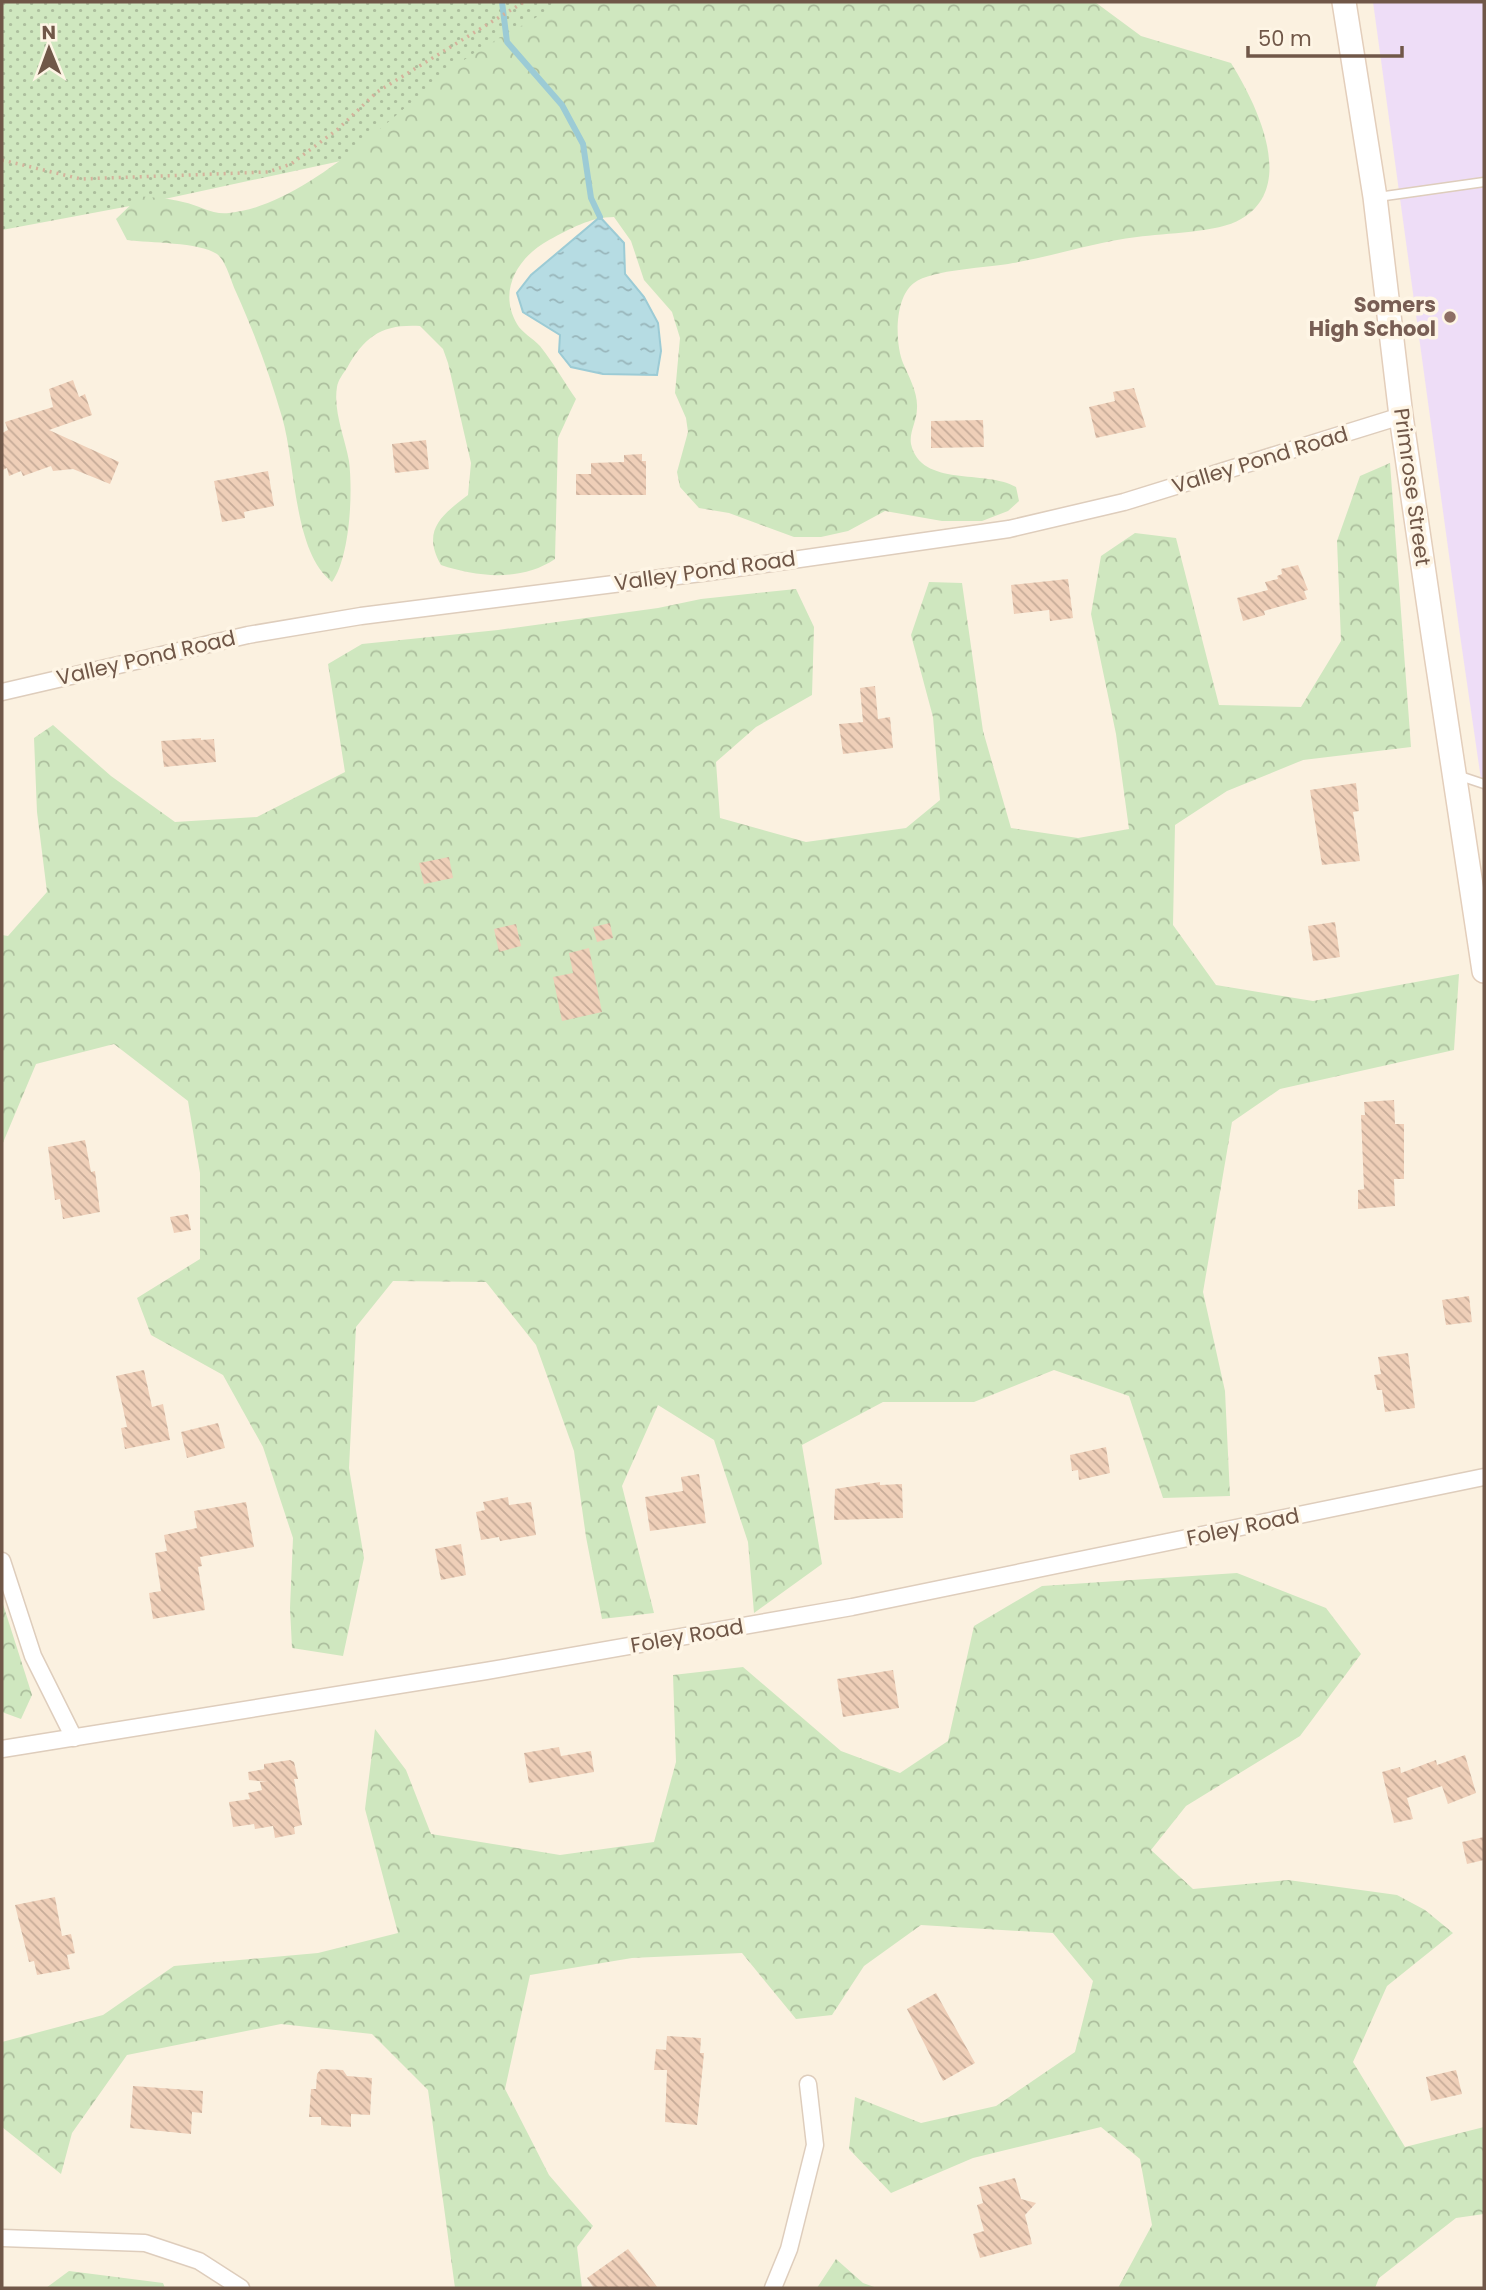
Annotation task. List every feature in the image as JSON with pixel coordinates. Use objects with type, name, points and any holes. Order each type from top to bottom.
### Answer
[{"type":"main road","name":"Primrose Street","points":[[1344,2],[1375,197],[1401,416],[1453,774],[1472,864],[1484,971]]},
{"type":"street","name":"Valley Pond Road","points":[[2,692],[248,635],[361,616],[709,572],[1009,529],[1124,502],[1401,416]]},
{"type":"street","name":"Foley Road","points":[[2,1749],[473,1674],[852,1607],[1484,1477]]},
{"type":"street","points":[[2,1561],[33,1656],[74,1738]]},
{"type":"street","points":[[773,2288],[789,2249],[815,2145],[808,2084]]},
{"type":"street","points":[[2,2238],[145,2242],[199,2261],[241,2288]]},
{"type":"lane","points":[[1375,197],[1484,182]]},
{"type":"lane","points":[[1453,774],[1484,784]]},
{"type":"path","points":[[2,160],[81,179],[268,172],[291,164],[338,129],[377,92],[524,2]]},
{"type":"shaded area","name":"Somers High School","points":[[1373,2],[1484,2],[1484,800],[1460,635]]},
{"type":"green space","points":[[2,2],[619,2],[387,151],[146,203],[2,230]]},
{"type":"green space","points":[[559,2],[1095,2],[1141,36],[1231,63],[1251,100],[1267,144],[1267,187],[1258,205],[1231,224],[1191,232],[1121,239],[1003,265],[947,272],[922,278],[914,283],[903,299],[898,333],[900,354],[917,402],[911,444],[917,458],[927,467],[940,472],[988,479],[1016,487],[1019,501],[1008,511],[982,521],[942,521],[885,511],[848,531],[821,537],[794,537],[729,513],[699,508],[680,487],[677,472],[688,432],[686,418],[675,393],[680,338],[672,312],[644,280],[631,241],[614,217],[580,224],[549,240],[529,255],[514,275],[509,299],[517,324],[540,346],[576,399],[558,438],[555,559],[528,571],[499,575],[469,572],[441,565],[435,553],[434,533],[437,524],[450,509],[468,495],[471,463],[443,349],[420,326],[395,327],[368,340],[338,384],[338,415],[349,461],[351,490],[343,557],[332,582],[319,568],[310,550],[303,529],[287,436],[277,401],[255,338],[223,261],[217,254],[199,247],[127,240],[116,219],[140,196],[189,203],[211,211],[229,213],[260,206],[291,192],[352,151],[464,60]]},
{"type":"green space","points":[[1390,463],[1411,747],[1303,760],[1227,791],[1175,825],[1173,925],[1216,985],[1313,1001],[1459,974],[1454,1050],[1280,1089],[1232,1122],[1203,1292],[1225,1391],[1230,1496],[1163,1498],[1129,1396],[1054,1370],[974,1402],[883,1402],[802,1445],[822,1564],[754,1613],[748,1542],[714,1440],[658,1405],[622,1486],[654,1613],[602,1619],[586,1537],[574,1451],[536,1345],[486,1282],[393,1281],[356,1327],[349,1468],[364,1558],[343,1656],[292,1648],[290,1608],[293,1538],[263,1447],[223,1375],[151,1335],[137,1298],[200,1259],[200,1173],[188,1101],[114,1044],[36,1064],[2,1145],[2,935],[8,936],[47,892],[37,812],[34,738],[53,725],[111,776],[175,822],[257,817],[345,772],[328,664],[362,644],[498,630],[658,608],[701,599],[796,589],[814,627],[812,695],[756,727],[716,762],[720,818],[806,842],[906,828],[940,800],[933,717],[911,635],[929,582],[962,583],[983,731],[1011,828],[1078,838],[1129,829],[1116,734],[1091,614],[1101,556],[1135,533],[1176,538],[1219,705],[1301,707],[1341,641],[1337,541],[1360,476]]},
{"type":"green space","points":[[1237,1573],[1326,1608],[1361,1654],[1300,1736],[1186,1806],[1151,1850],[1193,1889],[1288,1880],[1397,1895],[1425,1910],[1453,1933],[1387,1986],[1353,2062],[1405,2147],[1484,2127],[1484,2214],[1456,2218],[1379,2278],[1375,2288],[1118,2288],[1152,2225],[1140,2159],[1101,2127],[973,2158],[891,2193],[849,2149],[855,2097],[921,2123],[996,2106],[1075,2052],[1093,1981],[1053,1933],[921,1925],[864,1966],[832,2015],[796,2019],[742,1953],[632,1958],[530,1975],[505,2089],[549,2175],[593,2226],[577,2247],[582,2288],[455,2288],[428,2090],[372,2034],[281,2024],[127,2055],[72,2133],[61,2174],[2,2127],[2,2042],[103,2015],[174,1966],[318,1953],[398,1933],[365,1809],[375,1729],[406,1770],[431,1834],[560,1855],[654,1842],[676,1762],[673,1675],[743,1667],[841,1751],[900,1773],[948,1741],[974,1626],[1042,1586]]},
{"type":"green space","points":[[2,1601],[32,1695],[21,1719],[2,1712]]},
{"type":"green space","points":[[836,2259],[863,2283],[877,2288],[817,2288]]},
{"type":"green space","points":[[69,2271],[163,2283],[165,2288],[46,2288]]},
{"type":"water","points":[[600,217],[624,243],[625,274],[644,297],[658,323],[661,351],[657,375],[603,374],[571,367],[559,352],[560,335],[523,312],[517,293],[531,275]]},
{"type":"building","points":[[73,380],[79,397],[85,394],[92,415],[49,430],[119,462],[110,484],[73,469],[53,471],[51,466],[23,476],[21,471],[9,476],[7,468],[2,470],[2,433],[8,430],[5,422],[53,407],[49,389]]},
{"type":"building","points":[[1134,388],[1146,427],[1096,438],[1089,407],[1115,401],[1113,392]]},
{"type":"building","points":[[983,420],[984,447],[931,448],[931,421]]},
{"type":"building","points":[[426,440],[429,469],[395,473],[392,444]]},
{"type":"building","points":[[642,454],[642,461],[646,461],[646,495],[576,495],[576,474],[591,474],[591,463],[624,462],[624,455]]},
{"type":"building","points":[[268,471],[274,506],[244,512],[245,518],[222,522],[214,481]]},
{"type":"building","points":[[1298,565],[1308,590],[1304,591],[1307,599],[1264,611],[1265,615],[1243,621],[1237,598],[1268,590],[1265,582],[1278,579],[1277,576],[1282,574],[1281,569]]},
{"type":"building","points":[[1068,579],[1073,618],[1050,621],[1049,610],[1014,614],[1011,585]]},
{"type":"building","points":[[875,686],[878,719],[890,717],[893,748],[843,754],[839,724],[863,722],[860,688]]},
{"type":"building","points":[[214,739],[216,762],[164,767],[161,741]]},
{"type":"building","points":[[1356,783],[1359,811],[1353,812],[1360,861],[1322,865],[1310,790]]},
{"type":"building","points":[[449,857],[453,878],[424,884],[419,863]]},
{"type":"building","points":[[1335,922],[1340,957],[1313,961],[1308,926]]},
{"type":"building","points":[[610,923],[613,938],[597,942],[593,927]]},
{"type":"building","points":[[516,924],[521,946],[499,952],[494,929]]},
{"type":"building","points":[[589,948],[602,1012],[562,1021],[553,977],[573,973],[569,953]]},
{"type":"building","points":[[1394,1100],[1395,1124],[1404,1124],[1404,1179],[1394,1179],[1395,1206],[1358,1209],[1358,1190],[1364,1189],[1361,1115],[1365,1115],[1364,1102]]},
{"type":"building","points":[[85,1140],[91,1172],[95,1171],[100,1212],[63,1219],[60,1199],[55,1200],[48,1147]]},
{"type":"building","points":[[188,1214],[191,1230],[174,1233],[170,1217]]},
{"type":"building","points":[[1469,1296],[1472,1322],[1446,1325],[1442,1300]]},
{"type":"building","points":[[1408,1353],[1415,1408],[1385,1412],[1382,1390],[1377,1390],[1374,1375],[1381,1374],[1378,1357]]},
{"type":"building","points":[[144,1370],[152,1407],[163,1404],[170,1440],[125,1449],[121,1428],[127,1427],[116,1376]]},
{"type":"building","points":[[218,1423],[225,1448],[187,1458],[181,1432]]},
{"type":"building","points":[[1106,1447],[1110,1473],[1079,1480],[1078,1470],[1072,1471],[1070,1455]]},
{"type":"building","points":[[699,1474],[706,1523],[650,1531],[645,1497],[683,1491],[681,1477]]},
{"type":"building","points":[[880,1482],[880,1485],[902,1484],[903,1518],[834,1520],[835,1489]]},
{"type":"building","points":[[508,1497],[509,1505],[531,1502],[536,1535],[500,1541],[499,1537],[481,1540],[476,1512],[485,1510],[483,1502]]},
{"type":"building","points":[[246,1502],[254,1547],[200,1557],[202,1566],[198,1567],[205,1610],[153,1619],[149,1593],[161,1591],[155,1553],[167,1551],[164,1535],[197,1528],[194,1511]]},
{"type":"building","points":[[461,1544],[466,1575],[441,1580],[435,1549]]},
{"type":"building","points":[[893,1670],[899,1708],[843,1717],[837,1679]]},
{"type":"building","points":[[559,1747],[561,1756],[591,1751],[594,1772],[529,1783],[524,1753]]},
{"type":"building","points":[[1465,1755],[1476,1793],[1448,1804],[1442,1786],[1407,1798],[1413,1819],[1394,1823],[1382,1772],[1400,1767],[1401,1773],[1436,1760],[1437,1765]]},
{"type":"building","points":[[290,1760],[294,1762],[298,1779],[294,1779],[302,1825],[294,1827],[295,1834],[275,1838],[273,1826],[255,1829],[254,1824],[233,1827],[229,1802],[250,1799],[248,1793],[262,1790],[260,1782],[267,1782],[249,1780],[248,1772],[264,1769],[264,1764]]},
{"type":"building","points":[[1484,1837],[1484,1860],[1467,1864],[1462,1842]]},
{"type":"building","points":[[55,1897],[62,1936],[71,1934],[75,1953],[67,1955],[70,1969],[37,1975],[34,1961],[29,1962],[15,1905]]},
{"type":"building","points":[[936,1993],[975,2063],[943,2081],[907,2009]]},
{"type":"building","points":[[667,2036],[701,2038],[700,2053],[704,2053],[697,2125],[665,2122],[667,2070],[654,2070],[656,2049],[666,2050]]},
{"type":"building","points":[[321,2069],[343,2070],[347,2076],[372,2078],[370,2115],[351,2114],[351,2127],[321,2125],[321,2117],[309,2117],[311,2089],[316,2089],[317,2074]]},
{"type":"building","points":[[1456,2070],[1462,2094],[1431,2101],[1426,2077]]},
{"type":"building","points":[[133,2086],[203,2091],[202,2113],[192,2112],[191,2134],[130,2128]]},
{"type":"building","points":[[1015,2178],[1021,2199],[1036,2203],[1025,2215],[1032,2244],[980,2258],[973,2234],[984,2231],[977,2205],[983,2203],[979,2187]]},
{"type":"building","points":[[628,2249],[658,2288],[594,2288],[587,2278]]},
{"type":"waterway","points":[[502,2],[507,42],[562,105],[583,144],[591,198],[600,217]]},
{"type":"place","name":"Somers High School","points":[[1450,317]]}]
